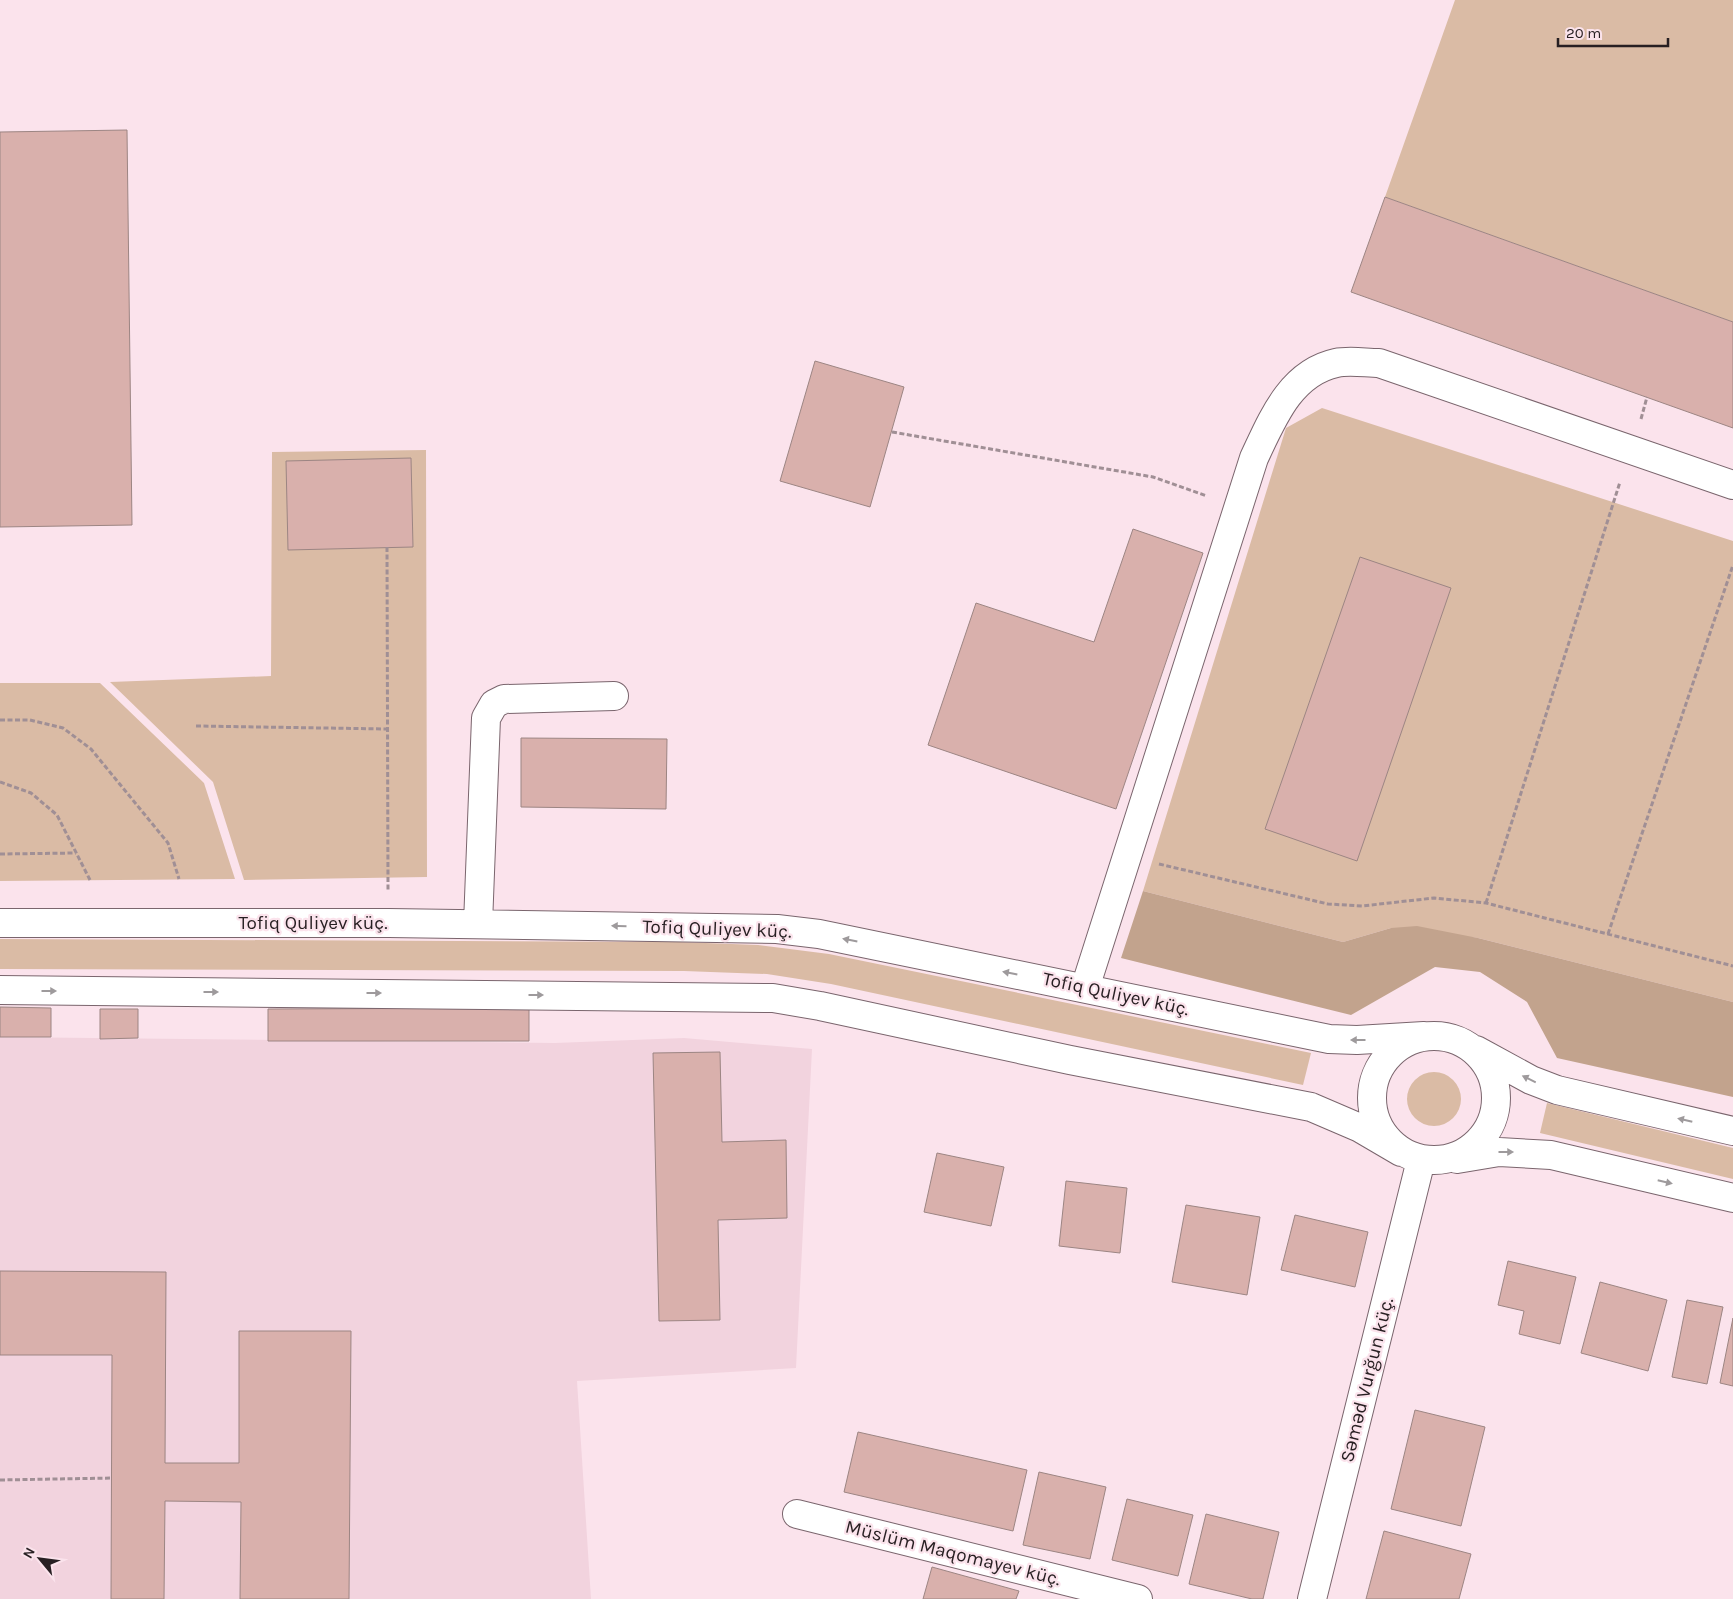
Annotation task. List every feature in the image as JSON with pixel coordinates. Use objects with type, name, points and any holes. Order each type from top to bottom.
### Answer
[{"type":"street","points":[[1085,988],[1254,458],[1277,410],[1304,377],[1336,363],[1379,363],[1733,485]]},
{"type":"street","points":[[478,924],[486,718],[494,704],[504,699],[614,696]]},
{"type":"street","name":"Tofiq Quliyev küç.","points":[[0,923],[389,923],[728,927],[785,930],[819,934],[1329,1039],[1357,1040],[1424,1036]]},
{"type":"street","points":[[0,990],[774,998],[820,1006],[1070,1060],[1311,1107],[1360,1128],[1421,1158],[1460,1156],[1476,1145],[1488,1129],[1495,1110],[1496,1091],[1491,1072],[1480,1055],[1464,1043]]},
{"type":"street","points":[[1733,1131],[1557,1090],[1532,1080],[1464,1043],[1445,1036],[1424,1036],[1403,1043],[1386,1057],[1375,1076],[1370,1097],[1374,1118],[1384,1138],[1421,1158],[1499,1152],[1551,1155],[1733,1198]]},
{"type":"street","name":"Səməd Vurğun küç.","points":[[1312,1599],[1421,1158]]},
{"type":"street","name":"Müslüm Maqomayev küç.","points":[[797,1514],[1138,1599]]},
{"type":"path","points":[[1486,903],[1647,398]]},
{"type":"path","points":[[892,432],[1153,477],[1238,507]]},
{"type":"path","points":[[387,547],[389,923]]},
{"type":"path","points":[[1608,934],[1733,565]]},
{"type":"path","points":[[0,720],[30,720],[63,728],[91,749],[168,843],[179,879]]},
{"type":"path","points":[[196,726],[387,729]]},
{"type":"path","points":[[0,782],[31,793],[57,815],[90,880]]},
{"type":"path","points":[[0,854],[76,853]]},
{"type":"path","points":[[1127,855],[1328,904],[1362,906],[1434,898],[1486,903],[1733,966]]},
{"type":"path","points":[[0,1480],[112,1478]]},
{"type":"shaded area","points":[[1455,0],[1733,0],[1733,322],[1385,197]]},
{"type":"shaded area","points":[[1322,408],[1733,541],[1733,1002],[1478,938],[1391,928],[1343,942],[1143,891],[1286,428]]},
{"type":"shaded area","points":[[426,450],[427,877],[244,880],[213,782],[110,682],[271,676],[272,452]]},
{"type":"shaded area","points":[[0,683],[100,683],[204,783],[235,879],[0,881]]},
{"type":"shaded area","points":[[1143,891],[1343,942],[1391,928],[1417,926],[1478,938],[1733,1002],[1733,1097],[1557,1058],[1527,1002],[1480,972],[1435,967],[1351,1015],[1121,958]]},
{"type":"shaded area","points":[[0,939],[679,942],[758,945],[829,954],[1311,1053],[1303,1085],[831,984],[767,974],[684,971],[0,969]]},
{"type":"shaded area","points":[[0,1037],[555,1043],[684,1038],[812,1049],[796,1368],[577,1381],[591,1599],[0,1599]]},
{"type":"shaded area","points":[[1429,1072],[1439,1072],[1453,1080],[1459,1089],[1461,1099],[1459,1109],[1453,1118],[1439,1126],[1429,1126],[1419,1121],[1412,1114],[1407,1104],[1407,1094],[1412,1084],[1419,1077]]},
{"type":"shaded area","points":[[1547,1103],[1733,1148],[1733,1179],[1540,1133]]},
{"type":"building","points":[[127,130],[132,525],[0,527],[0,132]]},
{"type":"building","points":[[1385,197],[1733,322],[1733,428],[1351,292]]},
{"type":"building","points":[[815,361],[904,387],[870,507],[780,481]]},
{"type":"building","points":[[411,458],[413,547],[288,550],[286,461]]},
{"type":"building","points":[[1133,529],[1203,553],[1116,809],[928,745],[976,603],[1094,642]]},
{"type":"building","points":[[1360,557],[1451,588],[1357,861],[1265,829]]},
{"type":"building","points":[[521,738],[667,739],[666,809],[521,807]]},
{"type":"building","points":[[0,1007],[51,1008],[51,1037],[0,1037]]},
{"type":"building","points":[[529,1008],[529,1041],[268,1041],[268,1009]]},
{"type":"building","points":[[100,1009],[138,1009],[138,1038],[100,1039]]},
{"type":"building","points":[[720,1052],[722,1142],[786,1140],[787,1218],[718,1220],[720,1320],[659,1321],[653,1053]]},
{"type":"building","points":[[937,1153],[1004,1167],[991,1226],[924,1212]]},
{"type":"building","points":[[1066,1181],[1127,1188],[1120,1253],[1059,1246]]},
{"type":"building","points":[[1186,1205],[1260,1217],[1247,1295],[1172,1282]]},
{"type":"building","points":[[1295,1215],[1368,1232],[1355,1287],[1281,1270]]},
{"type":"building","points":[[1508,1261],[1576,1277],[1560,1344],[1519,1334],[1524,1311],[1498,1305]]},
{"type":"building","points":[[0,1271],[166,1272],[165,1463],[239,1463],[239,1331],[351,1331],[349,1599],[240,1599],[241,1502],[165,1501],[164,1599],[111,1599],[112,1355],[0,1355]]},
{"type":"building","points":[[1600,1282],[1667,1300],[1648,1371],[1581,1353]]},
{"type":"building","points":[[1687,1300],[1723,1307],[1707,1384],[1672,1377]]},
{"type":"building","points":[[1733,1318],[1733,1386],[1720,1383]]},
{"type":"building","points":[[1415,1410],[1485,1427],[1461,1526],[1391,1509]]},
{"type":"building","points":[[858,1432],[1027,1470],[1013,1531],[844,1492]]},
{"type":"building","points":[[1039,1472],[1106,1487],[1090,1559],[1023,1545]]},
{"type":"building","points":[[1127,1499],[1193,1515],[1178,1576],[1112,1560]]},
{"type":"building","points":[[1206,1514],[1279,1532],[1263,1599],[1252,1599],[1189,1584]]},
{"type":"building","points":[[1384,1531],[1471,1554],[1459,1599],[1366,1599]]},
{"type":"building","points":[[932,1567],[1019,1591],[1016,1599],[923,1599]]}]
